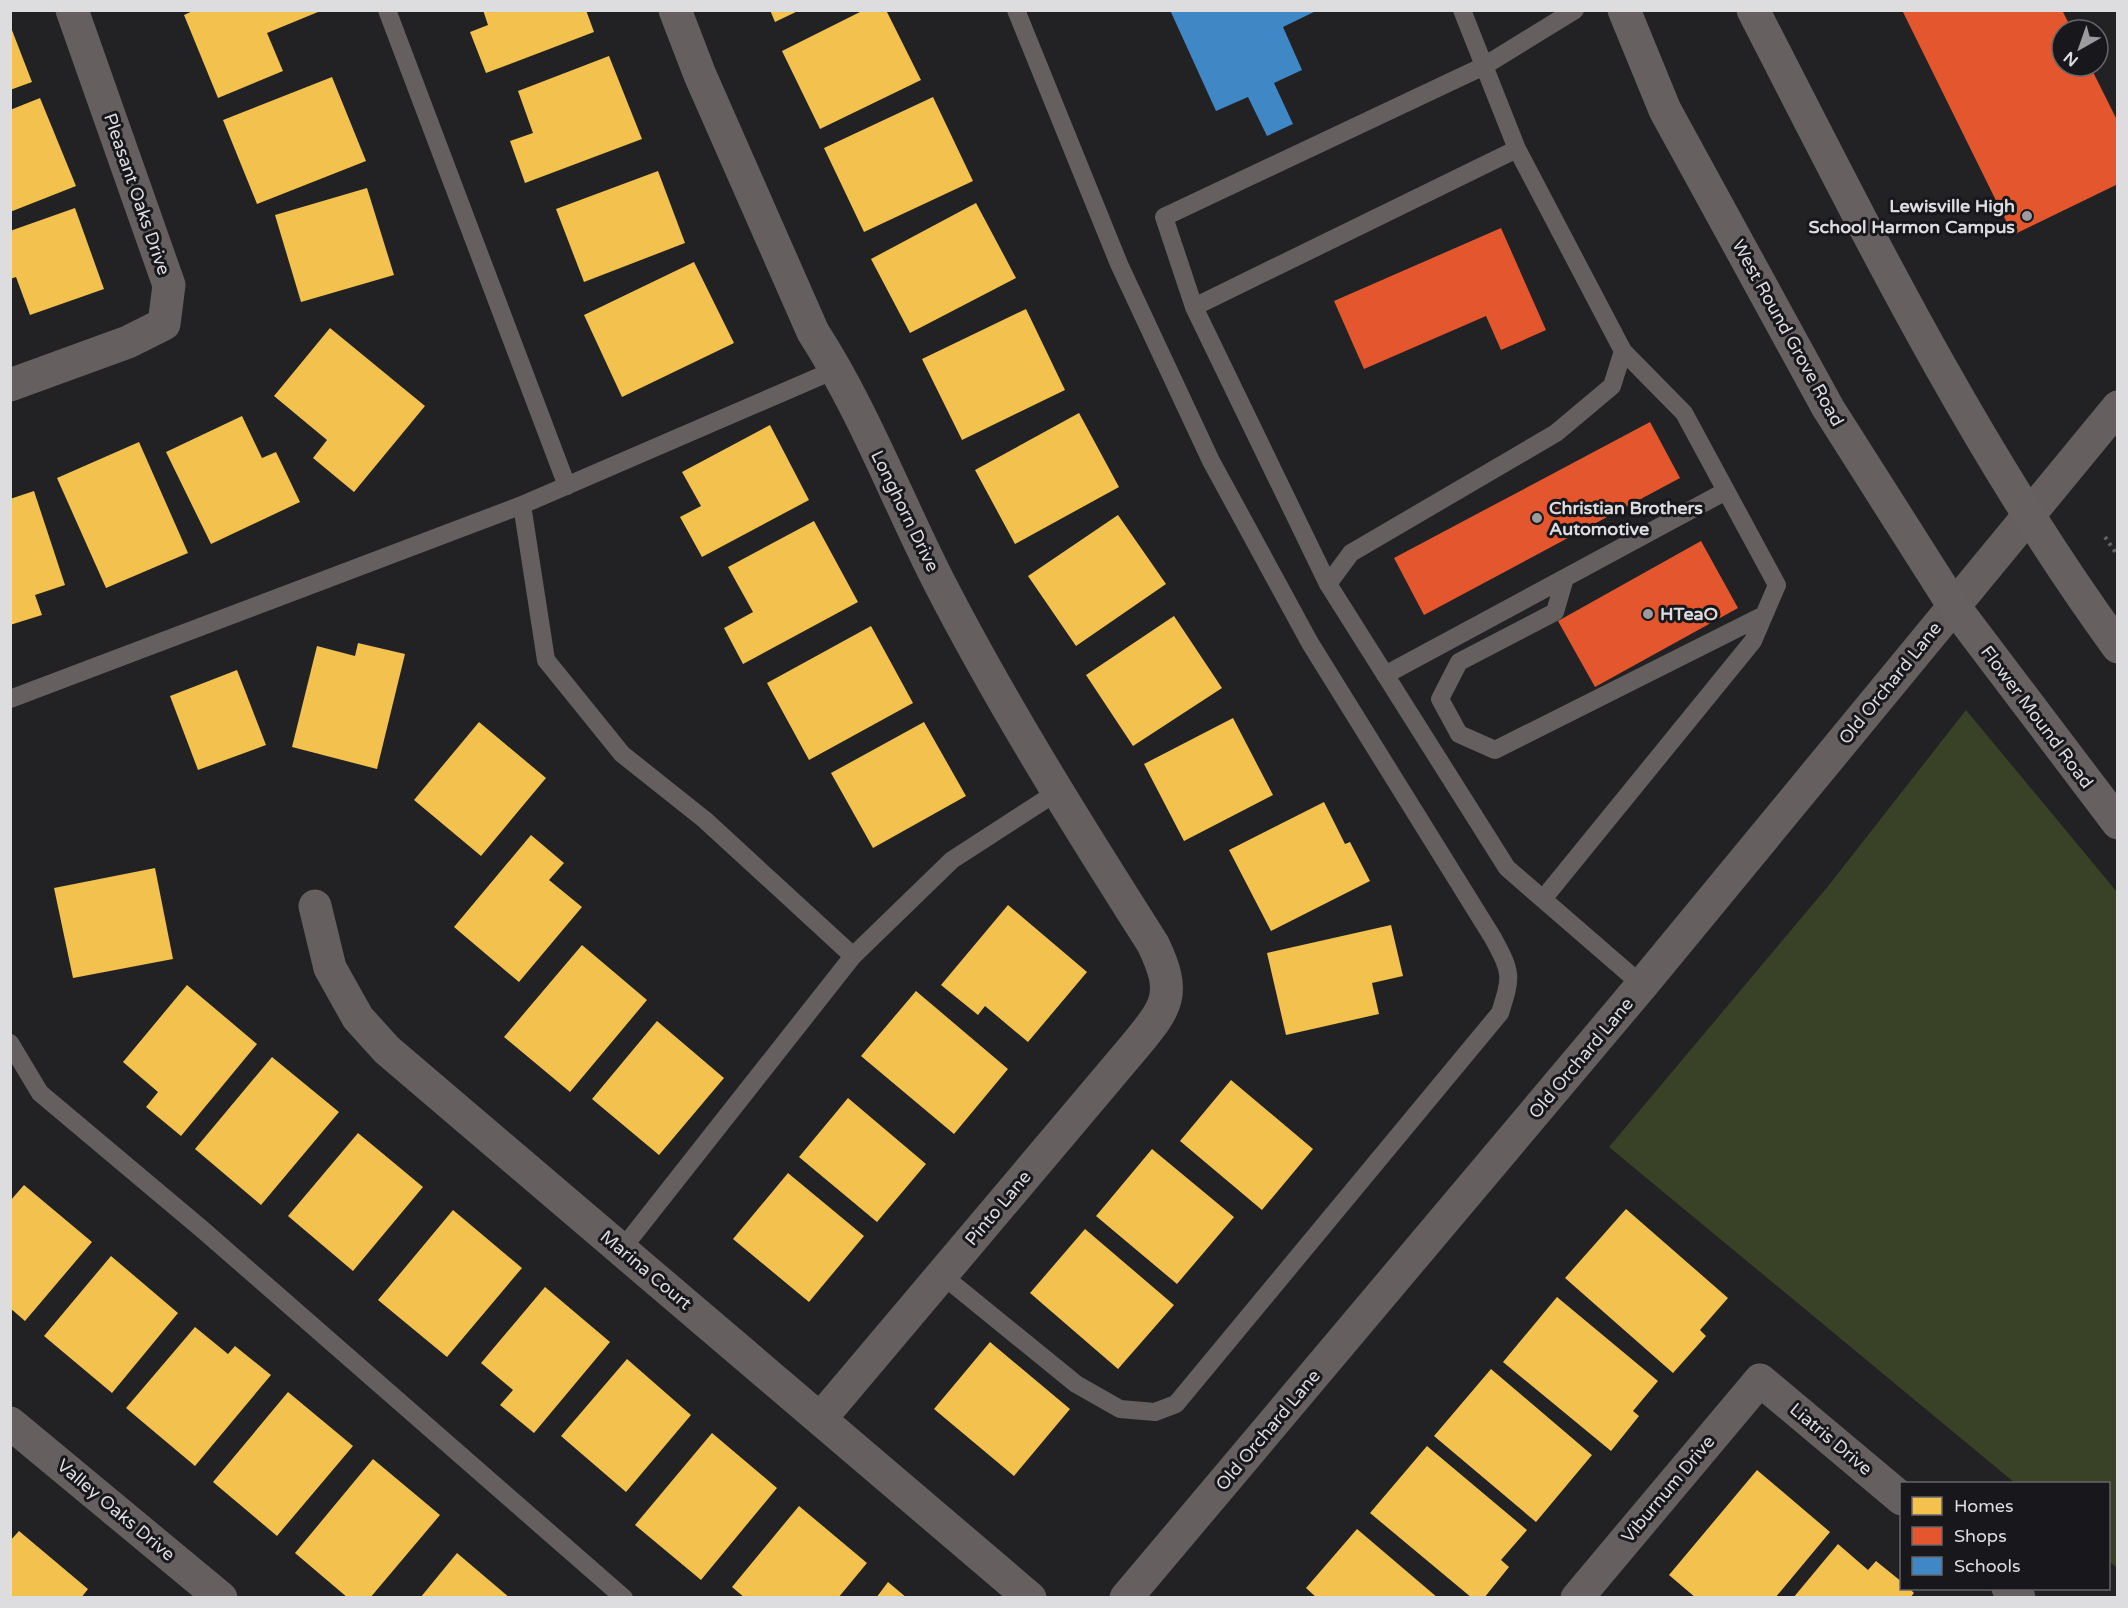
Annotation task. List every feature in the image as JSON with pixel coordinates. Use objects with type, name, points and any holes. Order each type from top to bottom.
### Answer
[{"type":"main road","name":"West Round Grove Road","points":[[1624,10],[1665,110],[1828,408],[1953,605],[1978,640]]},
{"type":"main road","points":[[1753,10],[1892,280],[1982,441],[2079,594],[2118,646]]},
{"type":"main road","name":"Flower Mound Road","points":[[1978,640],[2118,823]]},
{"type":"street","name":"Pleasant Oaks Drive","points":[[10,386],[128,342],[165,324],[169,285],[72,10]]},
{"type":"street","name":"Longhorn Drive","points":[[675,10],[700,75],[813,332],[837,369],[940,584],[1057,792],[1153,944],[1165,968],[1169,993]]},
{"type":"street","name":"Old Orchard Lane","points":[[1126,1598],[1641,985],[2118,407]]},
{"type":"street","name":"Marina Court","points":[[315,906],[330,968],[358,1018],[387,1050],[1030,1598]]},
{"type":"street","name":"Pinto Lane","points":[[821,1418],[1147,1031],[1169,993]]},
{"type":"street","name":"Liatris Drive","points":[[1760,1380],[1900,1497]]},
{"type":"street","name":"Viburnum Drive","points":[[1577,1598],[1760,1380]]},
{"type":"street","name":"Valley Oaks Drive","points":[[10,1423],[221,1598]]},
{"type":"lane","points":[[387,10],[567,486]]},
{"type":"lane","points":[[942,1275],[1076,1384],[1120,1409],[1155,1412],[1176,1404],[1500,1013],[1510,982],[1507,964],[1494,938],[1310,644],[1211,461],[1119,264],[1016,10]]},
{"type":"lane","points":[[1462,10],[1517,149],[1623,351],[1684,413],[1777,585],[1753,641],[1543,899]]},
{"type":"lane","points":[[1575,10],[1484,66],[1164,218],[1194,307],[1328,584],[1508,868],[1641,985]]},
{"type":"lane","points":[[1194,307],[1517,149]]},
{"type":"lane","points":[[1328,584],[1351,553],[1556,434],[1612,386],[1623,351]]},
{"type":"lane","points":[[10,699],[522,505],[837,369]]},
{"type":"lane","points":[[1385,675],[1726,491]]},
{"type":"lane","points":[[522,505],[546,660],[622,754],[705,820],[853,956]]},
{"type":"lane","points":[[1565,578],[1555,612],[1459,662],[1440,699],[1459,734],[1495,750],[1764,615]]},
{"type":"lane","points":[[622,1249],[853,956],[952,860],[1057,792]]},
{"type":"lane","points":[[10,1043],[39,1093],[203,1230],[624,1598]]},
{"type":"path","points":[[2105,537],[2118,556]]},
{"type":"green space","points":[[1966,710],[2117,892],[2117,1568],[2110,1562],[2110,1482],[2014,1482],[1609,1147],[1829,885]]},
{"type":"building: Homes","points":[[195,10],[317,10],[318,12],[267,33],[283,71],[218,98],[184,15]]},
{"type":"building: Homes","points":[[483,10],[586,10],[594,32],[486,73],[470,32],[488,25]]},
{"type":"building: Homes","points":[[770,10],[800,10],[775,22]]},
{"type":"building: Homes","points":[[864,10],[886,10],[921,80],[820,129],[782,51]]},
{"type":"building: Homes","points":[[10,25],[32,82],[10,90]]},
{"type":"building: Homes","points":[[609,56],[642,139],[525,183],[510,141],[533,133],[518,91]]},
{"type":"building: Homes","points":[[332,77],[366,161],[257,204],[223,120]]},
{"type":"building: Homes","points":[[933,97],[973,181],[864,232],[824,148]]},
{"type":"building: Homes","points":[[40,98],[76,186],[10,212],[10,110]]},
{"type":"building: Homes","points":[[658,171],[685,243],[584,282],[556,209]]},
{"type":"building: Homes","points":[[367,188],[394,275],[301,302],[275,215]]},
{"type":"building: Homes","points":[[976,203],[1016,278],[910,333],[871,259]]},
{"type":"building: Homes","points":[[75,208],[104,289],[30,315],[16,277],[10,279],[10,231]]},
{"type":"building: Homes","points":[[694,262],[734,343],[622,397],[584,315]]},
{"type":"building: Homes","points":[[1026,309],[1065,390],[962,440],[922,359]]},
{"type":"building: Homes","points":[[330,328],[425,406],[354,492],[313,458],[327,440],[274,396]]},
{"type":"building: Homes","points":[[1079,413],[1119,487],[1015,544],[975,470]]},
{"type":"building: Homes","points":[[242,416],[262,458],[276,452],[300,502],[211,544],[166,452]]},
{"type":"building: Homes","points":[[770,425],[809,500],[702,557],[680,517],[701,506],[682,472]]},
{"type":"building: Homes","points":[[139,442],[188,553],[106,588],[57,478]]},
{"type":"building: Homes","points":[[34,491],[65,585],[35,595],[42,615],[10,625],[10,499]]},
{"type":"building: Homes","points":[[1118,515],[1166,584],[1076,646],[1028,576]]},
{"type":"building: Homes","points":[[814,521],[858,602],[743,664],[724,628],[753,612],[728,567]]},
{"type":"building: Homes","points":[[1174,616],[1222,688],[1133,746],[1086,675]]},
{"type":"building: Homes","points":[[871,626],[913,703],[809,760],[767,683]]},
{"type":"building: Homes","points":[[358,643],[405,654],[377,769],[292,747],[317,646],[355,656]]},
{"type":"building: Homes","points":[[237,670],[266,745],[198,770],[170,696]]},
{"type":"building: Homes","points":[[1233,718],[1273,795],[1184,841],[1144,764]]},
{"type":"building: Homes","points":[[479,722],[546,778],[481,856],[414,800]]},
{"type":"building: Homes","points":[[924,722],[966,796],[873,848],[831,773]]},
{"type":"building: Homes","points":[[1324,802],[1345,844],[1350,842],[1370,881],[1271,931],[1229,850]]},
{"type":"building: Homes","points":[[531,835],[564,863],[549,880],[582,907],[519,982],[454,927]]},
{"type":"building: Homes","points":[[155,868],[173,959],[73,978],[54,888]]},
{"type":"building: Homes","points":[[1008,905],[1087,972],[1028,1042],[985,1006],[978,1015],[941,985]]},
{"type":"building: Homes","points":[[1391,925],[1403,976],[1372,983],[1379,1014],[1286,1035],[1267,953]]},
{"type":"building: Homes","points":[[582,945],[647,1000],[570,1092],[504,1037]]},
{"type":"building: Homes","points":[[187,985],[257,1044],[181,1136],[146,1107],[158,1092],[123,1062]]},
{"type":"building: Homes","points":[[916,991],[1008,1069],[954,1134],[861,1056]]},
{"type":"building: Homes","points":[[657,1021],[724,1078],[659,1155],[592,1099]]},
{"type":"building: Homes","points":[[272,1057],[339,1112],[261,1205],[195,1149]]},
{"type":"building: Homes","points":[[1231,1080],[1313,1149],[1262,1210],[1180,1141]]},
{"type":"building: Homes","points":[[848,1098],[926,1164],[877,1222],[799,1157]]},
{"type":"building: Homes","points":[[358,1133],[423,1187],[353,1271],[288,1216]]},
{"type":"building: Homes","points":[[1152,1149],[1234,1217],[1177,1284],[1096,1216]]},
{"type":"building: Homes","points":[[788,1173],[864,1236],[809,1302],[733,1239]]},
{"type":"building: Homes","points":[[24,1185],[92,1242],[25,1321],[10,1308],[10,1201]]},
{"type":"building: Homes","points":[[1626,1209],[1728,1298],[1700,1330],[1706,1336],[1673,1373],[1565,1278]]},
{"type":"building: Homes","points":[[453,1210],[522,1268],[447,1357],[378,1300]]},
{"type":"building: Homes","points":[[1085,1229],[1174,1305],[1118,1369],[1030,1293]]},
{"type":"building: Homes","points":[[111,1256],[178,1313],[112,1393],[44,1336]]},
{"type":"building: Homes","points":[[545,1287],[610,1342],[534,1433],[500,1405],[513,1390],[481,1363]]},
{"type":"building: Homes","points":[[1557,1297],[1658,1381],[1633,1411],[1639,1416],[1611,1451],[1503,1362]]},
{"type":"building: Homes","points":[[195,1327],[228,1354],[235,1346],[271,1375],[195,1466],[126,1408]]},
{"type":"building: Homes","points":[[990,1342],[1070,1409],[1014,1476],[934,1409]]},
{"type":"building: Homes","points":[[627,1359],[691,1415],[626,1492],[561,1436]]},
{"type":"building: Homes","points":[[1491,1369],[1592,1455],[1536,1522],[1434,1436]]},
{"type":"building: Homes","points":[[288,1392],[353,1446],[277,1536],[213,1482]]},
{"type":"building: Homes","points":[[712,1433],[777,1488],[701,1580],[635,1525]]},
{"type":"building: Homes","points":[[1427,1446],[1527,1530],[1501,1560],[1509,1567],[1484,1598],[1472,1598],[1370,1513]]},
{"type":"building: Homes","points":[[373,1459],[440,1515],[370,1598],[348,1598],[295,1553]]},
{"type":"building: Homes","points":[[1757,1470],[1830,1532],[1775,1598],[1696,1598],[1669,1575]]},
{"type":"building: Homes","points":[[799,1506],[867,1563],[838,1598],[745,1598],[732,1587]]},
{"type":"building: Homes","points":[[1357,1529],[1438,1598],[1317,1598],[1306,1588]]},
{"type":"building: Homes","points":[[19,1531],[88,1589],[81,1598],[10,1598],[10,1541]]},
{"type":"building: Homes","points":[[1838,1544],[1868,1570],[1876,1561],[1900,1580],[1900,1590],[1911,1590],[1914,1593],[1910,1598],[1793,1598]]},
{"type":"building: Homes","points":[[457,1553],[510,1598],[420,1598]]},
{"type":"building: Homes","points":[[888,1582],[907,1598],[876,1598]]},
{"type":"building: Shops","points":[[1902,10],[2062,10],[2066,18],[2050,18],[2050,78],[2096,78],[2118,122],[2118,184],[2013,235]]},
{"type":"building: Shops","points":[[1501,228],[1546,330],[1501,350],[1486,316],[1364,369],[1334,301]]},
{"type":"building: Shops","name":"Christian Brothers Automotive","points":[[1650,422],[1680,478],[1424,615],[1394,558]]},
{"type":"building: Shops","name":"HTeaO","points":[[1701,541],[1738,608],[1595,687],[1558,621]]},
{"type":"building: Schools","points":[[1170,10],[1318,10],[1283,27],[1302,70],[1274,83],[1293,124],[1267,136],[1248,97],[1216,111]]},
{"type":"place","name":"Lewisville High School Harmon Campus","points":[[2027,216]]},
{"type":"place","name":"Christian Brothers Automotive","points":[[1537,518]]},
{"type":"place","name":"HTeaO","points":[[1648,614]]}]
